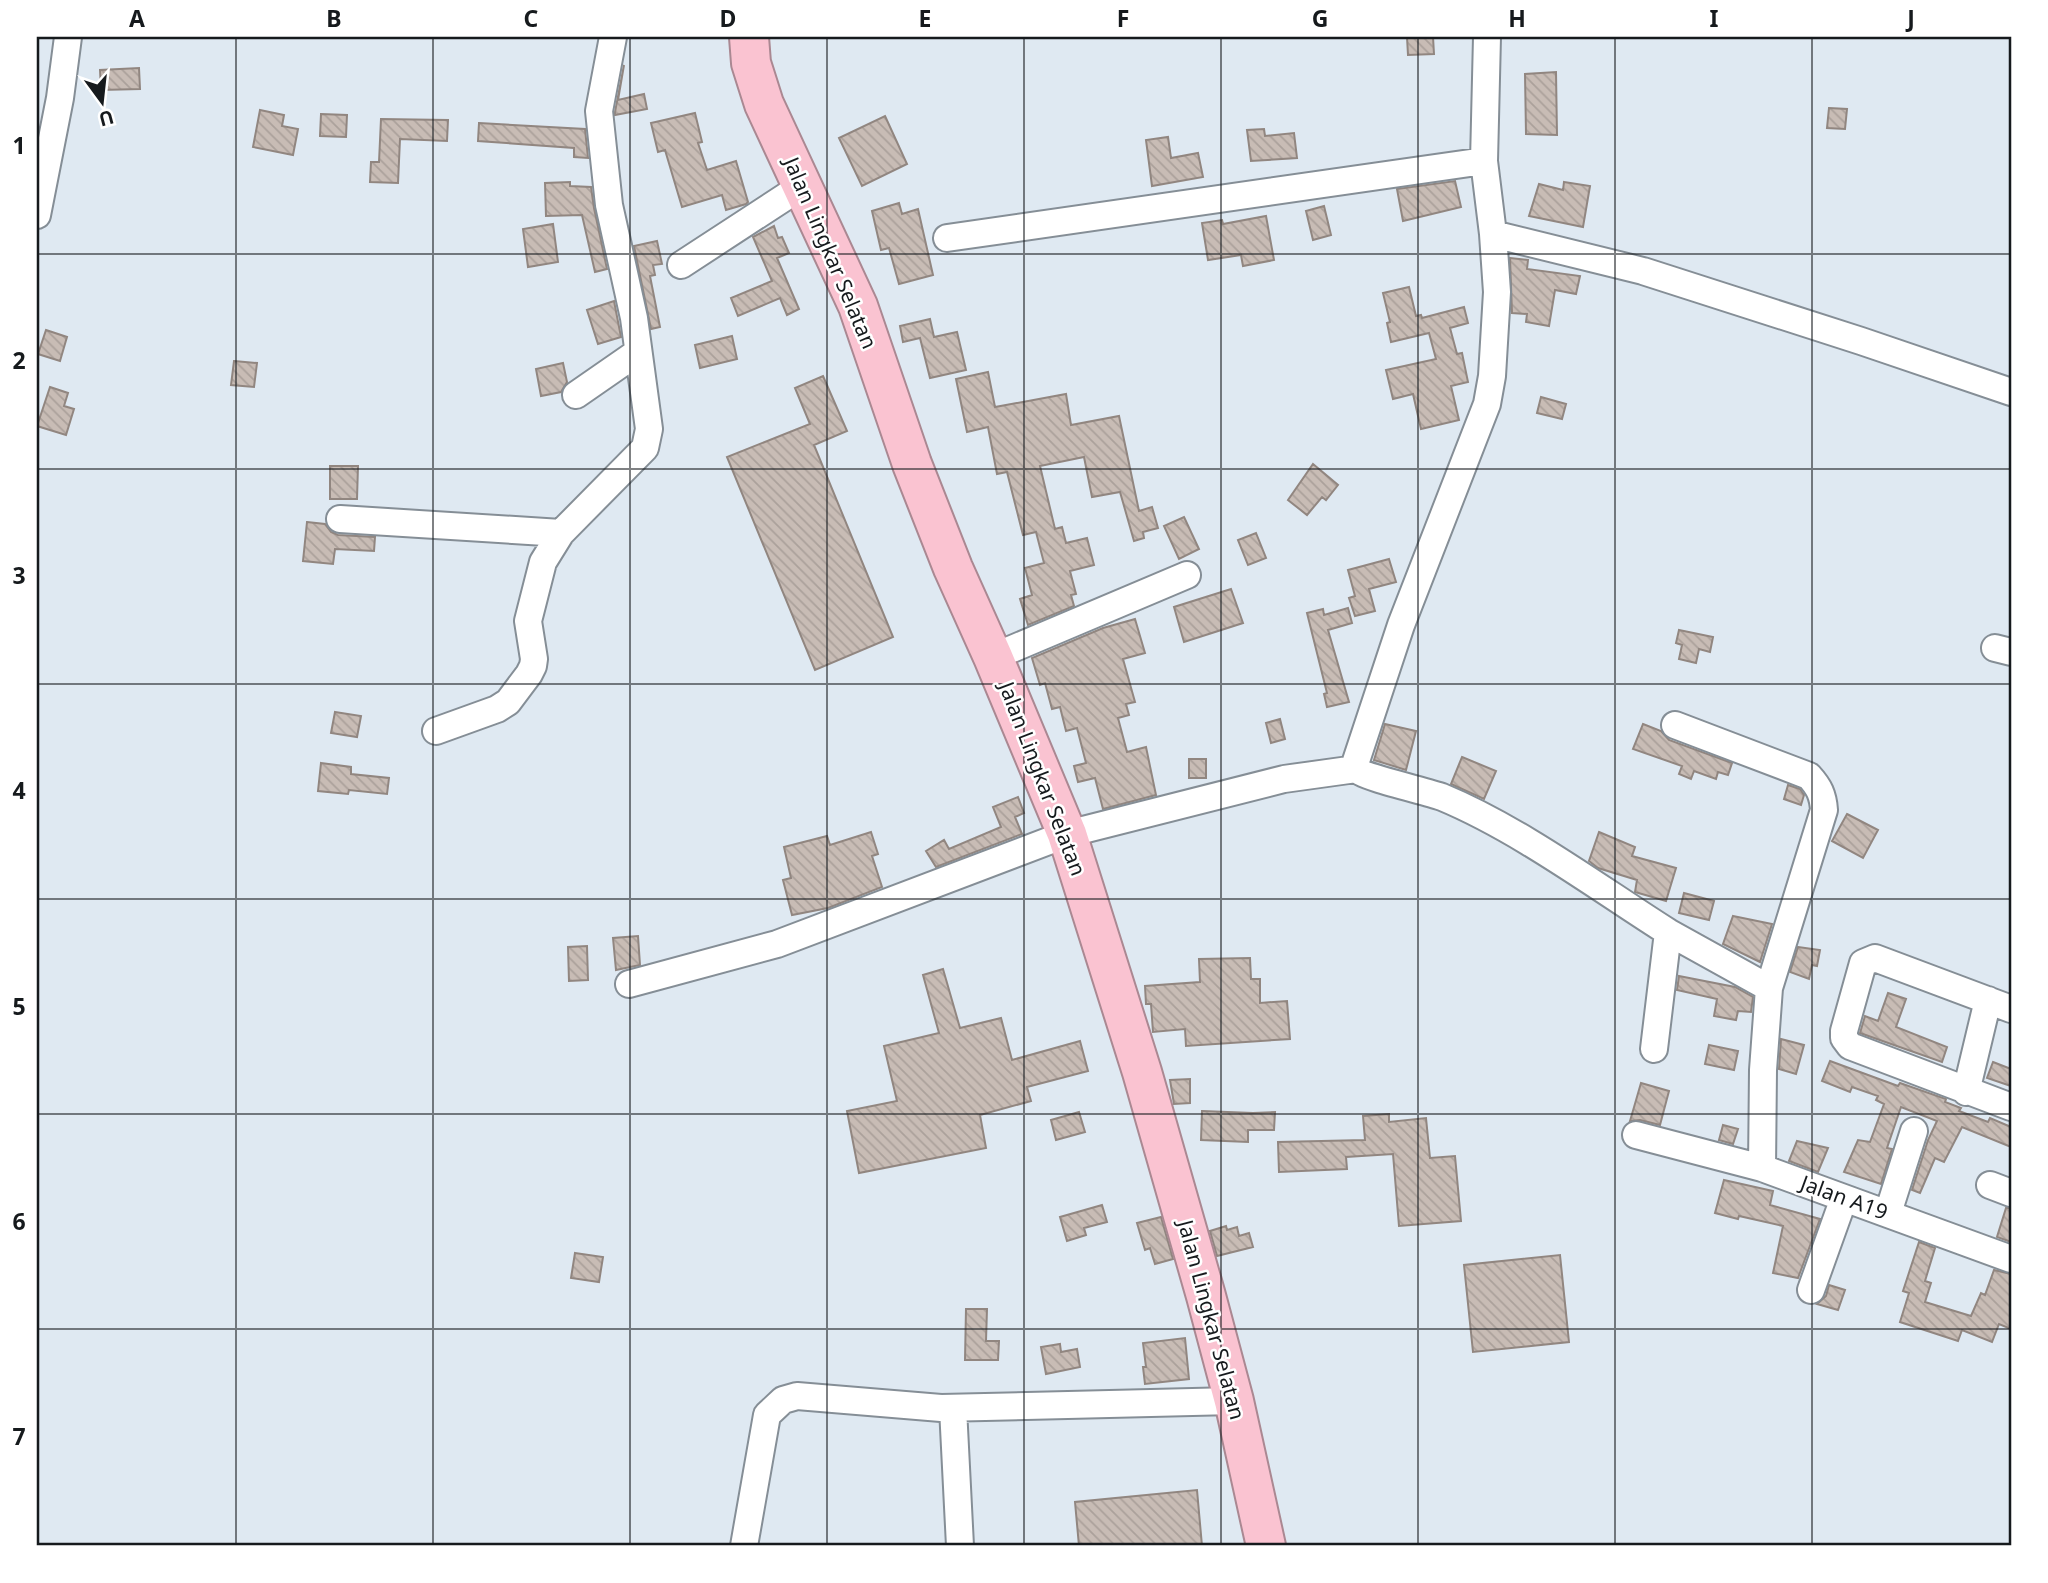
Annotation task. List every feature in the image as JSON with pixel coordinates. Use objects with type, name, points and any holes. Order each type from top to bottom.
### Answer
[{"type":"highway","name":"Jalan Lingkar Selatan","points":[[749,37],[751,63],[764,104],[858,306],[912,464],[953,568],[1068,834],[1142,1072],[1234,1401],[1266,1546]]},
{"type":"street","points":[[37,215],[60,98],[68,37]]},
{"type":"street","points":[[436,732],[497,709],[508,702],[529,674],[533,666],[528,621],[543,562],[561,533],[645,448],[649,429],[631,306],[608,205],[598,111],[613,37]]},
{"type":"street","points":[[1487,37],[1484,161],[1497,292],[1492,376],[1487,404],[1401,625],[1356,761],[1356,769],[1361,775],[1441,796],[1492,821],[1668,932],[1769,989]]},
{"type":"street","points":[[947,238],[1484,161]]},
{"type":"street","points":[[681,265],[802,186]]},
{"type":"street","points":[[1493,234],[1643,271],[2011,392]]},
{"type":"street","points":[[576,395],[638,352]]},
{"type":"street","points":[[341,519],[561,533]]},
{"type":"street","points":[[993,657],[1187,575]]},
{"type":"street","points":[[1675,725],[1809,776],[1819,786],[1823,798],[1824,810],[1769,989],[1763,1070],[1762,1168]]},
{"type":"street","points":[[629,984],[777,944],[1068,834],[1284,779],[1356,769]]},
{"type":"street","points":[[1654,1049],[1668,932]]},
{"type":"street","points":[[1966,1092],[2000,1005],[1875,957],[1863,963],[1844,1031],[1844,1038],[1850,1046],[1966,1092],[2011,1107]]},
{"type":"street","points":[[1888,1213],[1914,1131]]},
{"type":"street","name":"Jalan A19","points":[[1636,1135],[1762,1168],[2011,1259]]},
{"type":"street","points":[[1811,1290],[1844,1198]]},
{"type":"street","points":[[744,1546],[767,1415],[783,1400],[797,1396],[953,1408],[1234,1401]]},
{"type":"street","points":[[953,1408],[960,1546]]},
{"type":"building","points":[[1407,37],[1433,37],[1434,54],[1408,55]]},
{"type":"building","points":[[624,65],[618,100],[644,94],[647,109],[615,115],[615,112]]},
{"type":"building","points":[[139,68],[140,89],[101,90],[100,70]]},
{"type":"building","points":[[1556,72],[1557,135],[1526,134],[1525,74]]},
{"type":"building","points":[[1829,108],[1847,109],[1845,129],[1827,128]]},
{"type":"building","points":[[260,110],[284,115],[282,126],[298,129],[293,155],[253,147]]},
{"type":"building","points":[[695,113],[702,142],[698,143],[707,170],[736,161],[748,202],[746,204],[726,210],[722,195],[682,207],[665,150],[658,152],[651,123]]},
{"type":"building","points":[[321,114],[347,115],[346,137],[320,136]]},
{"type":"building","points":[[885,116],[907,164],[862,186],[839,138]]},
{"type":"building","points":[[381,119],[448,120],[447,141],[400,139],[398,183],[370,182],[371,162],[379,162]]},
{"type":"building","points":[[479,123],[585,129],[588,158],[574,157],[574,148],[478,141]]},
{"type":"building","points":[[1264,129],[1265,136],[1294,133],[1297,158],[1251,161],[1247,130]]},
{"type":"building","points":[[1168,137],[1171,158],[1198,153],[1203,177],[1152,186],[1146,140]]},
{"type":"building","points":[[1455,181],[1461,207],[1403,221],[1397,189]]},
{"type":"building","points":[[570,182],[570,186],[591,187],[607,269],[595,272],[582,215],[546,216],[545,183]]},
{"type":"building","points":[[1564,182],[1590,186],[1583,227],[1529,216],[1539,184],[1563,190]]},
{"type":"building","points":[[899,203],[902,214],[918,209],[933,275],[899,284],[889,248],[881,250],[872,211]]},
{"type":"building","points":[[1324,206],[1331,235],[1313,240],[1306,211]]},
{"type":"building","points":[[1266,216],[1274,260],[1243,266],[1241,255],[1208,260],[1202,223],[1222,220],[1223,224]]},
{"type":"building","points":[[553,224],[558,262],[528,267],[523,229]]},
{"type":"building","points":[[774,226],[778,238],[782,237],[789,253],[777,258],[799,309],[787,315],[780,298],[738,316],[731,298],[772,281],[753,237]]},
{"type":"building","points":[[657,241],[662,264],[653,265],[655,275],[650,276],[660,327],[651,329],[634,246]]},
{"type":"building","points":[[1510,258],[1528,260],[1527,269],[1580,276],[1576,294],[1555,290],[1549,326],[1526,322],[1527,314],[1512,313]]},
{"type":"building","points":[[1409,287],[1416,316],[1421,315],[1422,318],[1464,307],[1468,323],[1450,328],[1457,354],[1462,353],[1468,382],[1451,386],[1459,420],[1421,429],[1413,394],[1393,399],[1386,370],[1436,359],[1429,333],[1391,342],[1387,323],[1390,322],[1383,293]]},
{"type":"building","points":[[614,301],[621,337],[598,344],[587,310]]},
{"type":"building","points":[[930,319],[934,337],[957,332],[966,370],[930,378],[920,338],[903,342],[900,326]]},
{"type":"building","points":[[46,330],[67,337],[60,361],[38,354]]},
{"type":"building","points":[[732,336],[737,359],[700,368],[695,345]]},
{"type":"building","points":[[234,361],[257,363],[254,387],[231,385]]},
{"type":"building","points":[[563,363],[567,382],[561,392],[541,396],[536,369]]},
{"type":"building","points":[[988,372],[995,407],[1066,394],[1071,425],[1119,416],[1139,511],[1152,507],[1158,528],[1143,532],[1144,538],[1134,541],[1120,492],[1092,497],[1084,457],[1040,466],[1055,529],[1062,527],[1066,543],[1087,538],[1094,565],[1070,571],[1076,594],[1071,595],[1074,606],[1028,625],[1020,599],[1032,595],[1025,568],[1044,563],[1036,532],[1023,535],[1007,472],[997,474],[988,427],[967,432],[956,379]]},
{"type":"building","points":[[823,376],[847,431],[814,445],[893,637],[815,670],[727,457],[810,424],[795,388]]},
{"type":"building","points":[[50,387],[68,393],[64,406],[74,409],[66,435],[37,426]]},
{"type":"building","points":[[1541,397],[1566,404],[1562,419],[1537,413]]},
{"type":"building","points":[[1313,464],[1338,485],[1326,500],[1322,497],[1307,515],[1288,500]]},
{"type":"building","points":[[330,466],[358,466],[357,499],[330,499]]},
{"type":"building","points":[[1184,517],[1199,549],[1179,559],[1164,526]]},
{"type":"building","points":[[307,522],[325,524],[331,532],[338,535],[375,537],[374,551],[335,549],[333,564],[303,561]]},
{"type":"building","points":[[1256,533],[1266,558],[1248,565],[1238,540]]},
{"type":"building","points":[[1389,559],[1396,582],[1369,589],[1375,611],[1355,616],[1349,598],[1355,596],[1348,570]]},
{"type":"building","points":[[1231,589],[1243,623],[1184,642],[1174,607]]},
{"type":"building","points":[[1348,608],[1352,623],[1328,630],[1349,702],[1327,707],[1324,694],[1327,693],[1307,613],[1323,609],[1324,615]]},
{"type":"building","points":[[1135,619],[1145,653],[1123,659],[1135,702],[1126,704],[1129,715],[1118,718],[1127,752],[1146,747],[1156,795],[1103,809],[1095,778],[1078,782],[1074,766],[1086,763],[1077,728],[1066,731],[1060,707],[1052,709],[1045,683],[1040,685],[1032,658],[1103,628]]},
{"type":"building","points":[[1679,630],[1713,637],[1710,652],[1699,649],[1696,663],[1679,659],[1682,645],[1676,643]]},
{"type":"building","points":[[335,712],[361,716],[357,737],[331,733]]},
{"type":"building","points":[[1280,719],[1285,739],[1271,743],[1266,723]]},
{"type":"building","points":[[1385,724],[1416,731],[1406,770],[1374,760]]},
{"type":"building","points":[[1643,724],[1661,731],[1669,740],[1732,763],[1728,775],[1718,772],[1716,779],[1694,771],[1691,779],[1679,774],[1682,766],[1633,749]]},
{"type":"building","points":[[1462,757],[1496,771],[1484,799],[1451,784]]},
{"type":"building","points":[[1189,759],[1206,759],[1206,778],[1189,778]]},
{"type":"building","points":[[321,763],[351,767],[351,774],[389,778],[387,794],[349,790],[348,794],[318,791]]},
{"type":"building","points":[[1788,785],[1800,789],[1804,795],[1801,805],[1784,799]]},
{"type":"building","points":[[1018,797],[1024,813],[1015,817],[1022,834],[936,867],[926,851],[944,840],[949,849],[1001,827],[993,807]]},
{"type":"building","points":[[1847,814],[1878,830],[1863,858],[1832,841]]},
{"type":"building","points":[[871,832],[878,854],[872,856],[882,887],[828,908],[792,915],[783,880],[791,878],[784,847],[827,836],[830,845]]},
{"type":"building","points":[[1599,832],[1635,847],[1632,856],[1676,868],[1666,901],[1635,892],[1637,880],[1598,868],[1589,861]]},
{"type":"building","points":[[1684,893],[1714,901],[1709,920],[1679,913]]},
{"type":"building","points":[[1733,916],[1772,924],[1760,962],[1723,944]]},
{"type":"building","points":[[638,936],[640,965],[616,970],[613,938]]},
{"type":"building","points":[[587,946],[588,980],[569,981],[568,947]]},
{"type":"building","points":[[1798,947],[1820,950],[1817,966],[1812,965],[1809,979],[1790,972]]},
{"type":"building","points":[[1250,958],[1251,979],[1260,979],[1260,1003],[1287,1001],[1290,1039],[1186,1046],[1185,1029],[1153,1032],[1151,1004],[1146,1004],[1145,986],[1200,982],[1199,959]]},
{"type":"building","points":[[943,969],[960,1028],[1001,1018],[1012,1060],[1080,1041],[1088,1071],[1027,1087],[1031,1101],[980,1115],[986,1148],[859,1173],[847,1111],[897,1101],[884,1046],[939,1033],[923,975]]},
{"type":"building","points":[[1679,976],[1735,987],[1753,997],[1751,1012],[1738,1011],[1736,1020],[1714,1016],[1717,999],[1677,990]]},
{"type":"building","points":[[1888,993],[1906,999],[1896,1027],[1947,1047],[1942,1062],[1860,1033],[1865,1016],[1878,1021]]},
{"type":"building","points":[[1781,1039],[1804,1045],[1796,1074],[1779,1069]]},
{"type":"building","points":[[1709,1045],[1738,1051],[1734,1070],[1705,1064]]},
{"type":"building","points":[[1830,1061],[1898,1086],[1900,1083],[1946,1099],[1945,1102],[1961,1108],[1959,1111],[1988,1122],[1990,1118],[2011,1127],[2011,1147],[1962,1127],[1944,1162],[1935,1158],[1920,1193],[1912,1190],[1937,1121],[1901,1107],[1887,1148],[1892,1149],[1881,1184],[1844,1172],[1858,1140],[1870,1142],[1884,1104],[1876,1100],[1878,1096],[1852,1087],[1850,1092],[1822,1081]]},
{"type":"building","points":[[1993,1062],[2011,1069],[2011,1086],[1987,1078]]},
{"type":"building","points":[[1190,1079],[1190,1103],[1174,1104],[1170,1080]]},
{"type":"building","points":[[1641,1083],[1669,1091],[1660,1125],[1640,1120],[1630,1121]]},
{"type":"building","points":[[1202,1111],[1275,1112],[1274,1130],[1248,1130],[1248,1142],[1201,1140]]},
{"type":"building","points":[[1079,1112],[1085,1132],[1056,1140],[1051,1120]]},
{"type":"building","points":[[1389,1114],[1389,1122],[1426,1118],[1430,1158],[1455,1156],[1461,1221],[1399,1226],[1393,1154],[1346,1157],[1347,1169],[1279,1172],[1278,1142],[1365,1140],[1363,1116]]},
{"type":"building","points":[[1723,1125],[1738,1129],[1733,1144],[1719,1140]]},
{"type":"building","points":[[1797,1141],[1828,1148],[1818,1172],[1789,1161]]},
{"type":"building","points":[[1724,1180],[1773,1191],[1770,1205],[1820,1219],[1798,1278],[1773,1273],[1783,1226],[1715,1213]]},
{"type":"building","points":[[1102,1205],[1107,1222],[1084,1228],[1086,1235],[1067,1241],[1060,1217]]},
{"type":"building","points":[[2006,1208],[2011,1208],[2011,1242],[1997,1237]]},
{"type":"building","points":[[1161,1217],[1173,1259],[1155,1264],[1150,1248],[1145,1250],[1137,1223]]},
{"type":"building","points":[[1226,1226],[1227,1230],[1237,1227],[1239,1236],[1249,1233],[1253,1247],[1217,1256],[1210,1231]]},
{"type":"building","points":[[1919,1242],[1935,1248],[1925,1281],[1931,1283],[1925,1302],[1971,1316],[1981,1293],[1985,1295],[1994,1270],[2011,1274],[2011,1329],[1999,1324],[1992,1342],[1962,1330],[1958,1341],[1900,1322],[1909,1293],[1903,1291]]},
{"type":"building","points":[[575,1253],[603,1257],[599,1282],[571,1278]]},
{"type":"building","points":[[1560,1255],[1569,1342],[1473,1352],[1464,1265]]},
{"type":"building","points":[[1829,1285],[1845,1290],[1838,1310],[1817,1304],[1826,1296]]},
{"type":"building","points":[[966,1309],[987,1309],[986,1341],[999,1341],[998,1360],[965,1360]]},
{"type":"building","points":[[1185,1338],[1189,1379],[1145,1384],[1143,1343]]},
{"type":"building","points":[[1060,1344],[1061,1352],[1077,1349],[1080,1367],[1046,1374],[1041,1347]]},
{"type":"building","points":[[1197,1490],[1202,1546],[1079,1546],[1075,1502]]}]
